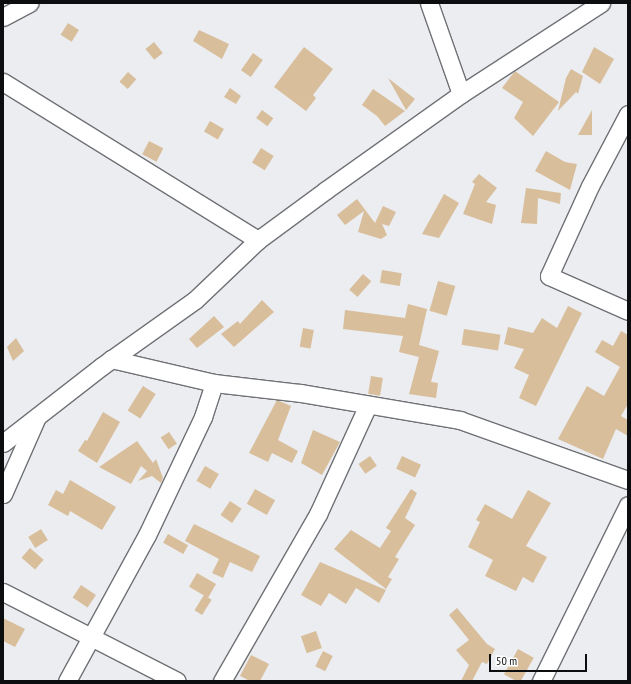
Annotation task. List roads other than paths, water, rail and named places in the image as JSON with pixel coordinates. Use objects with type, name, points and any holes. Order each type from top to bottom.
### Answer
[{"type":"street","points":[[3,17],[29,3]]},
{"type":"street","points":[[429,3],[461,94]]},
{"type":"street","points":[[436,24],[442,3]]},
{"type":"street","points":[[3,443],[111,359],[196,300],[258,240],[461,94],[601,3]]},
{"type":"street","points":[[3,82],[258,240]]},
{"type":"street","points":[[628,114],[590,186],[549,276],[628,311]]},
{"type":"street","points":[[111,359],[214,383],[301,393],[460,420],[628,480]]},
{"type":"street","points":[[67,681],[91,635],[147,536],[203,417],[214,383]]},
{"type":"street","points":[[222,681],[318,514],[368,405]]},
{"type":"street","points":[[3,494],[38,415]]},
{"type":"street","points":[[541,681],[628,505]]},
{"type":"street","points":[[3,592],[91,635],[177,681]]}]
